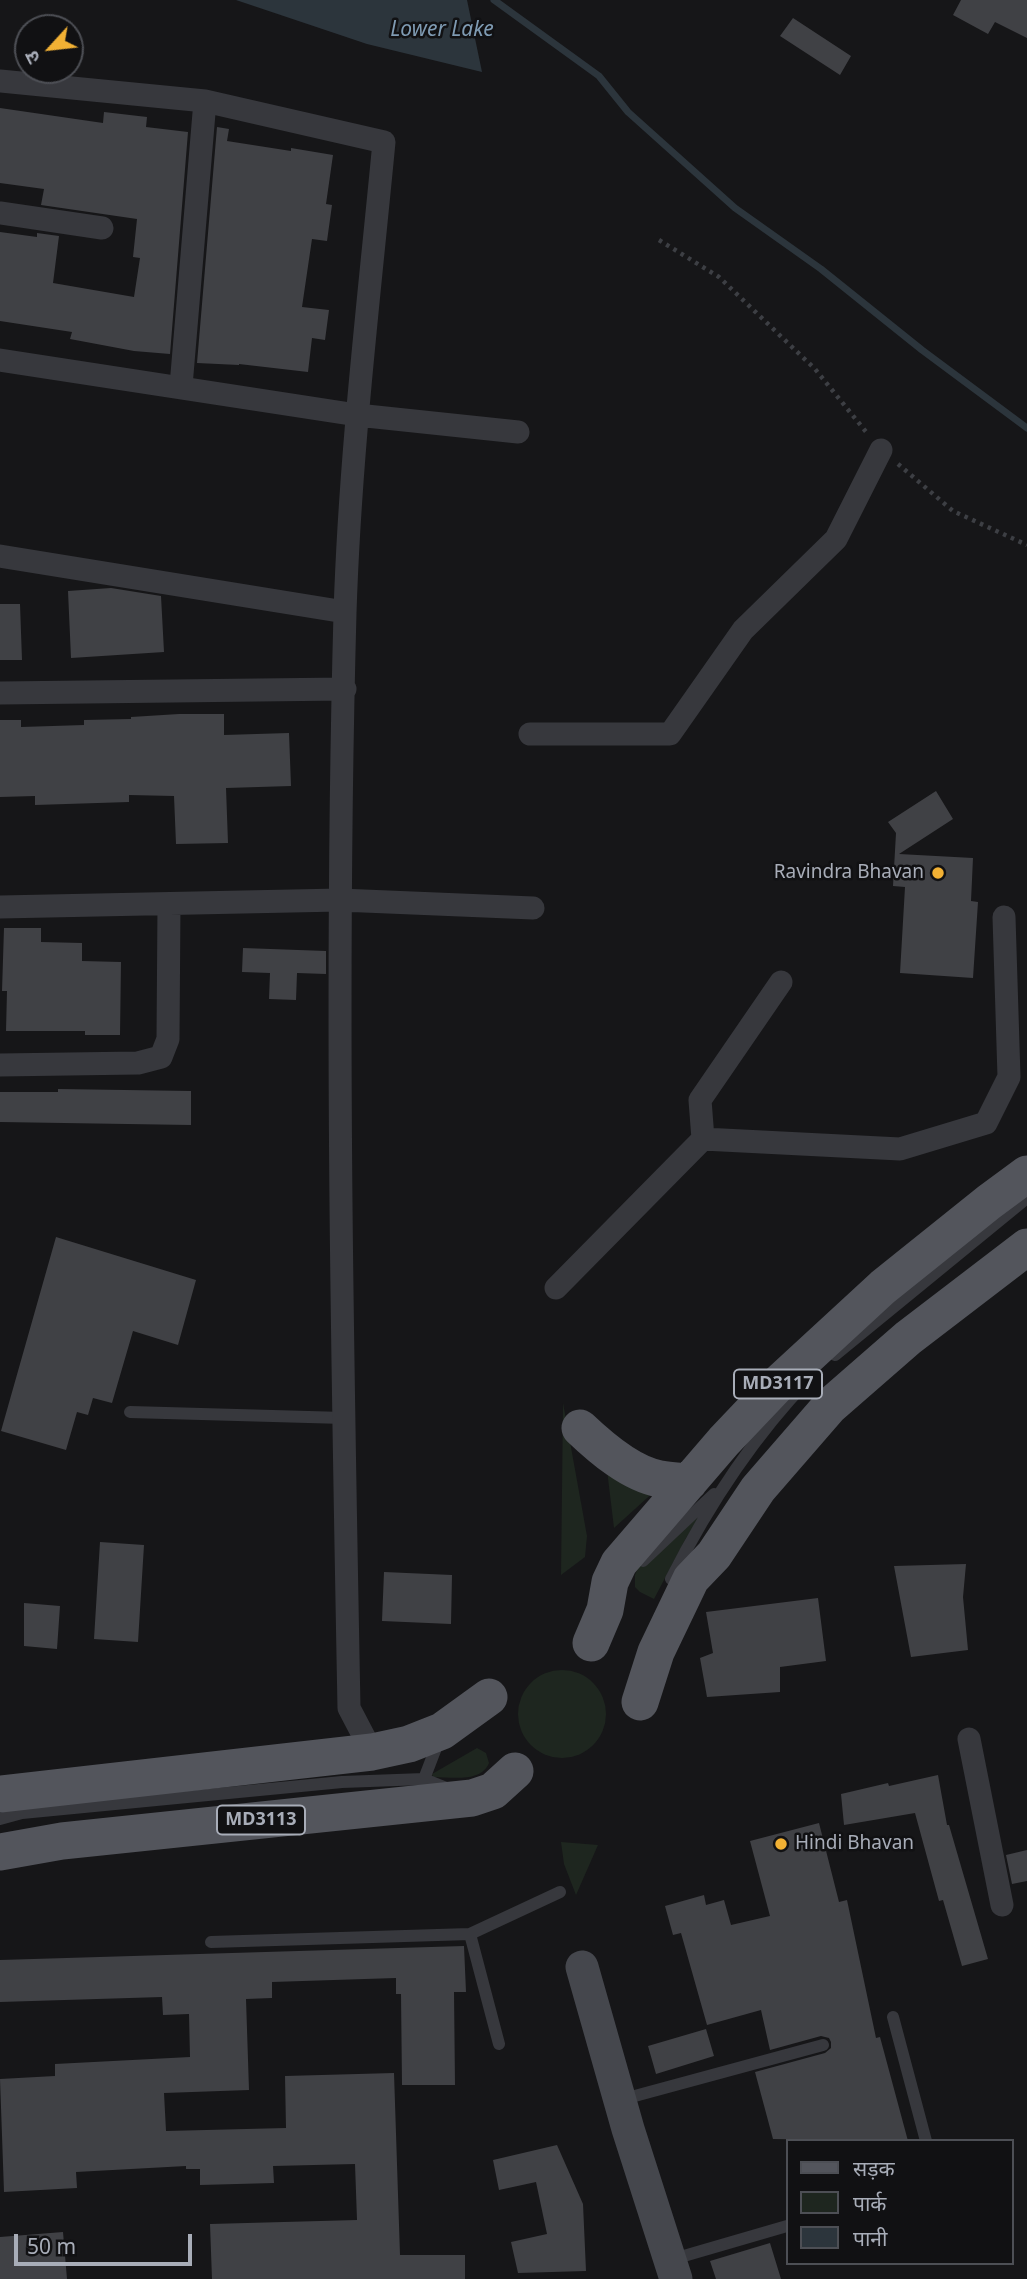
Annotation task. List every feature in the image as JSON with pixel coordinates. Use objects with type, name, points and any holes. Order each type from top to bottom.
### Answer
[{"type":"main road","name":"MD3117","points":[[591,1643],[605,1610],[610,1582],[619,1563],[707,1483],[723,1441],[780,1381],[873,1297],[1027,1174]]},
{"type":"main road","name":"MD3117","points":[[640,1702],[656,1652],[691,1579],[714,1555],[758,1489],[830,1406],[908,1338],[1027,1247]]},
{"type":"main road","points":[[580,1428],[624,1464],[658,1479],[707,1483]]},
{"type":"main road","points":[[0,1794],[372,1752],[409,1744],[442,1731],[489,1697]]},
{"type":"main road","name":"MD3113","points":[[0,1853],[62,1842],[472,1798],[494,1791],[514,1771]]},
{"type":"street","points":[[0,81],[205,101],[384,142],[357,415],[345,612],[340,900],[349,1708],[372,1752]]},
{"type":"street","points":[[181,386],[205,101]]},
{"type":"street","points":[[0,213],[102,228]]},
{"type":"street","points":[[0,360],[357,415],[518,432]]},
{"type":"street","points":[[530,734],[670,734],[743,630],[836,539],[881,450]]},
{"type":"street","points":[[0,556],[345,612]]},
{"type":"street","points":[[0,693],[345,689]]},
{"type":"street","points":[[0,907],[340,900],[533,908]]},
{"type":"street","points":[[0,1065],[138,1063],[161,1057],[168,1039],[169,904]]},
{"type":"street","points":[[556,1288],[703,1139],[900,1149],[986,1123],[1009,1077],[1004,917]]},
{"type":"street","points":[[703,1139],[700,1100],[781,982]]},
{"type":"street","points":[[969,1739],[1002,1905]]},
{"type":"street","points":[[582,1968],[673,2269]]},
{"type":"lane","points":[[667,1587],[707,1483],[819,1369],[1027,1198]]},
{"type":"lane","points":[[130,1412],[344,1418]]},
{"type":"lane","points":[[656,1652],[662,1609]]},
{"type":"lane","points":[[424,1779],[442,1731]]},
{"type":"lane","points":[[0,1819],[22,1813],[342,1782],[424,1779],[472,1798]]},
{"type":"lane","points":[[211,1942],[470,1934],[560,1892]]},
{"type":"lane","points":[[470,1934],[499,2044]]},
{"type":"lane","points":[[892,2017],[925,2139]]},
{"type":"lane","points":[[620,2100],[823,2045]]},
{"type":"lane","points":[[673,2269],[786,2226]]},
{"type":"path","points":[[659,240],[719,277],[815,369],[881,450],[953,511],[1027,545]]},
{"type":"green space","points":[[563,1403],[587,1536],[585,1557],[561,1575]]},
{"type":"green space","points":[[607,1470],[657,1489],[614,1528]]},
{"type":"green space","points":[[702,1514],[686,1538],[654,1599],[640,1592],[635,1587],[635,1575],[640,1563]]},
{"type":"green space","points":[[562,1670],[587,1677],[599,1689],[606,1714],[599,1739],[587,1751],[562,1758],[537,1751],[525,1739],[518,1714],[525,1689],[537,1677]]},
{"type":"green space","points":[[477,1748],[486,1753],[489,1763],[479,1774],[465,1778],[433,1777],[432,1774]]},
{"type":"green space","points":[[561,1842],[598,1845],[576,1895],[564,1864]]},
{"type":"water","name":"Lower Lake","points":[[236,0],[467,0],[482,72],[367,44]]},
{"type":"building","points":[[961,0],[1027,0],[1027,38],[995,22],[988,34],[953,15]]},
{"type":"building","points":[[793,18],[851,56],[840,75],[780,36]]},
{"type":"building","points":[[0,108],[103,123],[104,112],[147,117],[146,127],[188,132],[170,354],[134,351],[70,339],[72,332],[0,321],[0,232],[37,237],[37,233],[59,236],[53,283],[134,297],[140,258],[133,257],[137,219],[41,205],[44,189],[0,183]]},
{"type":"building","points":[[217,127],[229,129],[227,141],[333,155],[326,204],[332,205],[327,241],[312,239],[302,307],[329,310],[325,340],[312,338],[308,372],[239,364],[197,363]]},
{"type":"building","points":[[111,588],[161,596],[164,652],[71,658],[68,591]]},
{"type":"building","points":[[0,604],[20,604],[22,660],[0,660]]},
{"type":"building","points":[[224,714],[224,735],[289,733],[291,786],[226,788],[228,843],[176,844],[174,796],[129,795],[129,802],[35,805],[35,796],[0,797],[0,720],[21,720],[21,727],[84,725],[84,720]]},
{"type":"building","points":[[936,791],[953,819],[899,854],[973,858],[971,901],[978,902],[973,978],[900,973],[905,887],[893,886],[896,833],[888,822]]},
{"type":"building","points":[[4,928],[41,928],[41,942],[82,943],[82,961],[121,962],[120,1035],[85,1035],[85,1031],[6,1031],[7,991],[2,991]]},
{"type":"building","points":[[243,948],[326,951],[326,974],[297,973],[296,1000],[269,999],[270,973],[242,972]]},
{"type":"building","points":[[58,1089],[191,1091],[191,1125],[0,1122],[0,1092],[58,1092]]},
{"type":"building","points":[[56,1237],[196,1280],[178,1345],[133,1331],[112,1403],[93,1398],[88,1415],[77,1412],[66,1450],[1,1431]]},
{"type":"building","points":[[100,1542],[144,1545],[138,1642],[94,1639]]},
{"type":"building","points":[[966,1564],[963,1597],[968,1650],[911,1657],[894,1566]]},
{"type":"building","points":[[384,1572],[452,1575],[451,1624],[382,1621]]},
{"type":"building","points":[[818,1598],[826,1661],[780,1667],[780,1692],[707,1697],[700,1658],[713,1653],[706,1612]]},
{"type":"building","points":[[24,1603],[60,1606],[57,1649],[24,1646]]},
{"type":"building","points":[[938,1775],[947,1825],[988,1959],[962,1966],[943,1900],[939,1901],[915,1813],[844,1825],[841,1794]]},
{"type":"building","points":[[819,1823],[839,1902],[847,1900],[876,2038],[880,2037],[907,2139],[773,2139],[755,2072],[825,2053],[831,2048],[829,2038],[821,2036],[770,2050],[761,2010],[707,2025],[681,1933],[673,1935],[665,1906],[704,1895],[706,1905],[724,1900],[731,1925],[770,1916],[750,1841]]},
{"type":"building","points":[[1027,1850],[1027,1881],[1012,1884],[1006,1855]]},
{"type":"building","points":[[464,1946],[466,1992],[454,1992],[455,2085],[402,2085],[401,1994],[396,1994],[396,1978],[272,1982],[272,1998],[246,1999],[249,2090],[164,2093],[166,2131],[286,2128],[285,2076],[394,2073],[400,2255],[465,2255],[465,2279],[212,2279],[210,2224],[357,2220],[355,2164],[273,2166],[274,2183],[200,2185],[200,2169],[186,2169],[186,2166],[76,2172],[77,2188],[4,2192],[0,2079],[55,2076],[55,2064],[190,2057],[189,2014],[163,2015],[162,1997],[0,2002],[0,1960]]},
{"type":"building","points":[[706,2029],[714,2056],[656,2074],[648,2046]]},
{"type":"building","points":[[557,2145],[583,2204],[586,2271],[518,2273],[511,2242],[547,2234],[536,2182],[499,2190],[493,2160]]},
{"type":"building","points":[[63,2232],[67,2279],[0,2279],[0,2237]]},
{"type":"building","points":[[770,2243],[781,2279],[716,2279],[710,2261]]},
{"type":"waterway","points":[[494,0],[599,76],[628,112],[735,208],[821,269],[922,350],[1027,428]]},
{"type":"place","name":"Ravindra Bhavan","points":[[938,873]]},
{"type":"place","name":"Hindi Bhavan","points":[[781,1844]]}]
